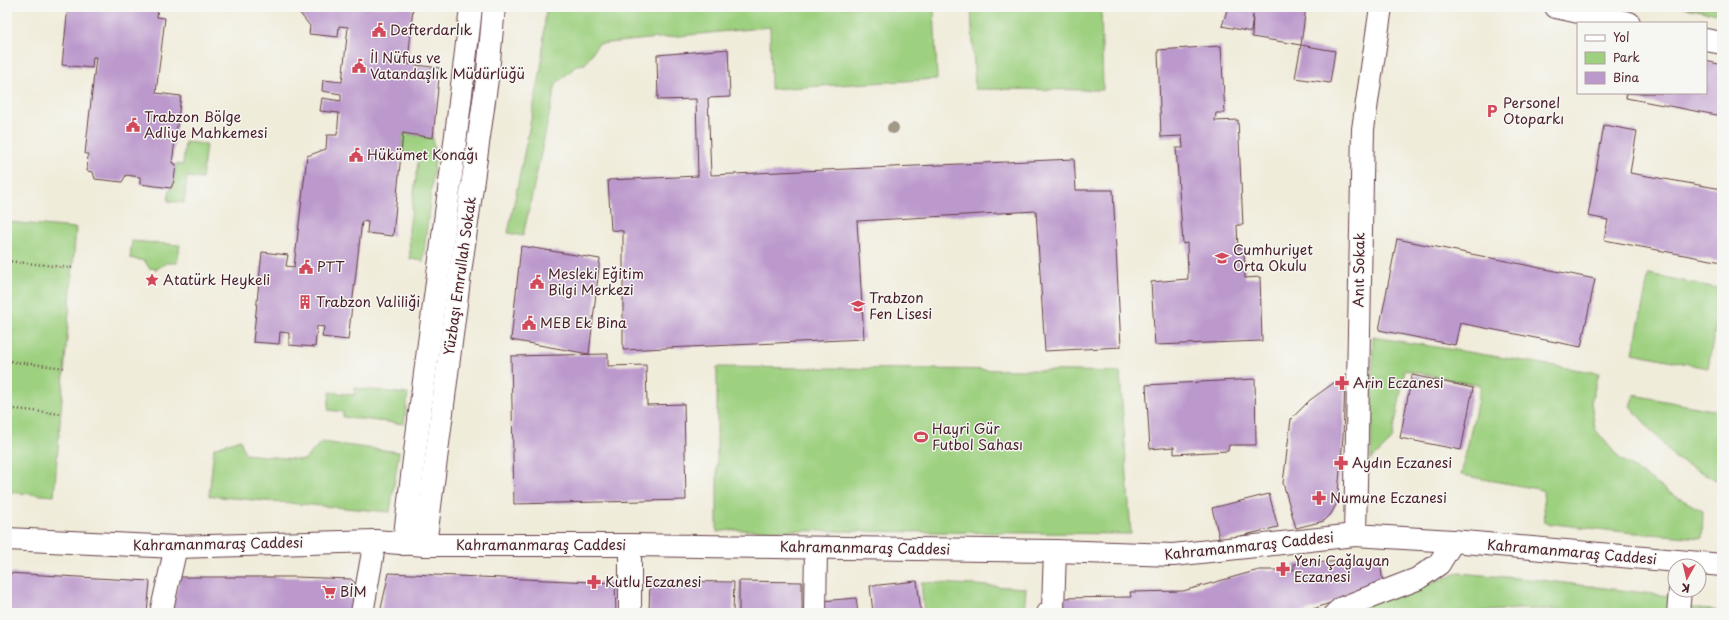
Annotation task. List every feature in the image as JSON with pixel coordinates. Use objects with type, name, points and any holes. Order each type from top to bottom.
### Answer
[{"type":"street","name":"Yüzbaşı Emrullah Sokak","points":[[404,544],[416,437],[439,272],[471,7]]},
{"type":"street","name":"Yüzbaşı Emrullah Sokak","points":[[425,546],[459,280],[488,72],[494,7]]},
{"type":"street","name":"Anıt Sokak","points":[[1354,535],[1363,129],[1380,7]]},
{"type":"street","points":[[1556,7],[1624,22]]},
{"type":"street","points":[[1707,40],[1722,43]]},
{"type":"street","name":"Kahramanmaraş Caddesi","points":[[7,539],[176,547],[376,541],[425,546],[630,545],[1055,551],[1173,555],[1354,535],[1453,541],[1667,562]]},
{"type":"street","points":[[362,613],[376,541]]},
{"type":"street","points":[[1336,613],[1342,608],[1417,579],[1439,564],[1453,541]]},
{"type":"street","points":[[630,545],[630,613]]},
{"type":"street","points":[[161,613],[176,547]]},
{"type":"street","points":[[815,613],[816,548]]},
{"type":"street","points":[[1048,613],[1053,610],[1055,551]]},
{"type":"street","name":"Kahramanmaraş Caddesi","points":[[1707,565],[1722,565]]},
{"type":"street","points":[[1678,613],[1679,598]]},
{"type":"path","points":[[7,261],[73,268]]},
{"type":"path","points":[[7,361],[65,368]]},
{"type":"path","points":[[7,408],[61,414]]},
{"type":"green space","points":[[546,7],[934,7],[937,79],[771,89],[770,27],[598,44],[585,64],[577,65],[556,84],[523,236],[508,233],[541,70]]},
{"type":"green space","points":[[971,7],[1101,7],[1103,90],[975,89]]},
{"type":"green space","points":[[1681,7],[1722,7],[1722,15]]},
{"type":"green space","points":[[403,133],[433,138],[435,157],[423,261],[410,259],[409,230],[419,155],[401,153]]},
{"type":"green space","points":[[185,142],[206,144],[202,179],[187,177],[184,203],[168,201],[169,193],[174,181],[176,164],[183,165]]},
{"type":"green space","points":[[7,222],[76,228],[54,496],[7,492]]},
{"type":"green space","points":[[132,241],[180,245],[177,263],[166,263],[157,269],[149,268],[145,261],[130,258]]},
{"type":"green space","points":[[1649,274],[1722,289],[1708,368],[1633,353]]},
{"type":"green space","points":[[1373,337],[1599,373],[1591,402],[1595,429],[1619,458],[1670,493],[1703,511],[1702,538],[1624,532],[1545,523],[1543,490],[1461,475],[1481,386],[1405,370],[1392,440],[1371,460]]},
{"type":"green space","name":"Hayri Gür Futbol Sahası","points":[[717,367],[1120,372],[1131,534],[732,530],[717,532]]},
{"type":"green space","points":[[355,388],[408,394],[404,424],[343,417],[343,412],[328,410],[330,392],[354,395]]},
{"type":"green space","points":[[1634,395],[1722,412],[1722,483],[1675,458],[1630,406]]},
{"type":"green space","points":[[240,439],[245,454],[304,460],[321,442],[399,452],[390,512],[209,496],[214,448]]},
{"type":"green space","points":[[1459,573],[1540,580],[1667,596],[1667,598],[1670,598],[1673,607],[1711,609],[1722,613],[1588,613],[1563,610],[1519,609],[1460,613],[1354,613],[1368,604]]},
{"type":"green space","points":[[921,582],[1026,588],[1024,613],[924,613]]},
{"type":"building","name":"Trabzon Bölge Adliye Mahkemesi","points":[[68,7],[158,7],[157,17],[165,18],[156,93],[181,96],[172,163],[176,164],[174,181],[171,188],[140,184],[140,177],[126,175],[122,182],[95,179],[93,172],[87,171],[88,154],[85,154],[96,57],[93,57],[92,68],[62,65]]},
{"type":"building","name":"Hükümet Konağı","points":[[295,7],[413,7],[408,64],[440,68],[433,138],[403,133],[393,236],[367,233],[368,222],[362,221],[348,340],[322,337],[324,327],[317,326],[315,347],[289,345],[289,333],[280,332],[279,344],[253,342],[262,252],[288,255],[286,266],[294,267],[307,156],[326,149],[327,135],[337,135],[339,113],[320,111],[322,98],[341,101],[341,94],[322,91],[323,80],[342,82],[348,27],[339,26],[338,37],[309,34],[310,26]]},
{"type":"building","points":[[1228,7],[1306,7],[1301,45],[1252,37],[1253,15],[1251,32],[1222,26]]},
{"type":"building","points":[[1301,45],[1335,51],[1330,83],[1295,78]]},
{"type":"building","points":[[1221,46],[1225,113],[1216,113],[1215,121],[1238,120],[1243,225],[1237,225],[1238,248],[1244,248],[1245,278],[1260,277],[1262,341],[1155,345],[1151,282],[1188,279],[1187,243],[1183,244],[1176,148],[1183,148],[1182,136],[1161,137],[1158,50]]},
{"type":"building","points":[[728,49],[730,97],[708,98],[711,175],[1074,159],[1076,190],[1113,190],[1121,347],[1045,351],[1036,211],[857,221],[864,339],[623,350],[623,231],[611,230],[608,180],[698,176],[696,99],[658,100],[657,55]]},
{"type":"building","points":[[1707,61],[1722,65],[1722,116],[1626,98],[1627,94],[1707,94]]},
{"type":"building","points":[[1604,125],[1637,131],[1630,173],[1722,189],[1722,262],[1604,240],[1608,220],[1588,216]]},
{"type":"building","points":[[1397,239],[1595,279],[1581,347],[1460,323],[1455,345],[1379,330]]},
{"type":"building","points":[[521,246],[600,259],[589,354],[511,340]]},
{"type":"building","points":[[608,354],[608,366],[646,365],[647,405],[684,404],[686,500],[514,504],[511,356]]},
{"type":"building","points":[[1412,375],[1473,388],[1461,450],[1400,438]]},
{"type":"building","points":[[1255,379],[1256,445],[1229,445],[1228,451],[1174,454],[1174,447],[1150,449],[1146,385]]},
{"type":"building","points":[[1335,382],[1345,382],[1343,437],[1337,503],[1331,514],[1324,521],[1296,528],[1283,483],[1291,419],[1310,400]]},
{"type":"building","points":[[1269,494],[1278,527],[1220,541],[1212,508]]},
{"type":"building","points":[[1380,559],[1383,584],[1302,613],[1058,613],[1058,598],[1131,597],[1130,592],[1183,591],[1259,570],[1294,570],[1294,564]]},
{"type":"building","points":[[7,573],[150,581],[147,613],[7,613]]},
{"type":"building","points":[[389,573],[615,583],[616,613],[380,613]]},
{"type":"building","points":[[180,577],[295,577],[351,579],[364,592],[359,613],[170,613]]},
{"type":"building","points":[[650,581],[734,582],[733,613],[649,613]]},
{"type":"building","points":[[739,581],[802,582],[802,613],[739,613]]},
{"type":"building","points":[[917,581],[921,613],[873,613],[870,586]]},
{"type":"building","points":[[856,598],[858,613],[822,613],[821,601]]},
{"type":"place","name":"Defterdarlık","points":[[379,30]]},
{"type":"place","name":"İl Nüfus ve Vatandaşlık Müdürlüğü","points":[[359,66]]},
{"type":"place","name":"Personel Otoparkı","points":[[1492,111]]},
{"type":"place","name":"Trabzon Bölge Adliye Mahkemesi","points":[[133,125]]},
{"type":"place","name":"Hükümet Konağı","points":[[356,155]]},
{"type":"place","name":"Cumhuriyet Orta Okulu","points":[[1222,258]]},
{"type":"place","name":"PTT","points":[[306,267]]},
{"type":"place","name":"Atatürk Heykeli","points":[[152,280]]},
{"type":"place","name":"Mesleki Eğitim Bilgi Merkezi","points":[[537,282]]},
{"type":"place","name":"Trabzon Valiliği","points":[[305,302]]},
{"type":"place","name":"Trabzon Fen Lisesi","points":[[858,306]]},
{"type":"place","name":"MEB Ek Bina","points":[[529,323]]},
{"type":"place","name":"Arin Eczanesi","points":[[1342,383]]},
{"type":"place","name":"Hayri Gür Futbol Sahası","points":[[921,437]]},
{"type":"place","name":"Aydın Eczanesi","points":[[1341,463]]},
{"type":"place","name":"Numune Eczanesi","points":[[1319,498]]},
{"type":"place","name":"Yeni Çağlayan Eczanesi","points":[[1283,569]]},
{"type":"place","name":"Kutlu Eczanesi","points":[[594,582]]},
{"type":"place","name":"BİM","points":[[329,592]]}]
